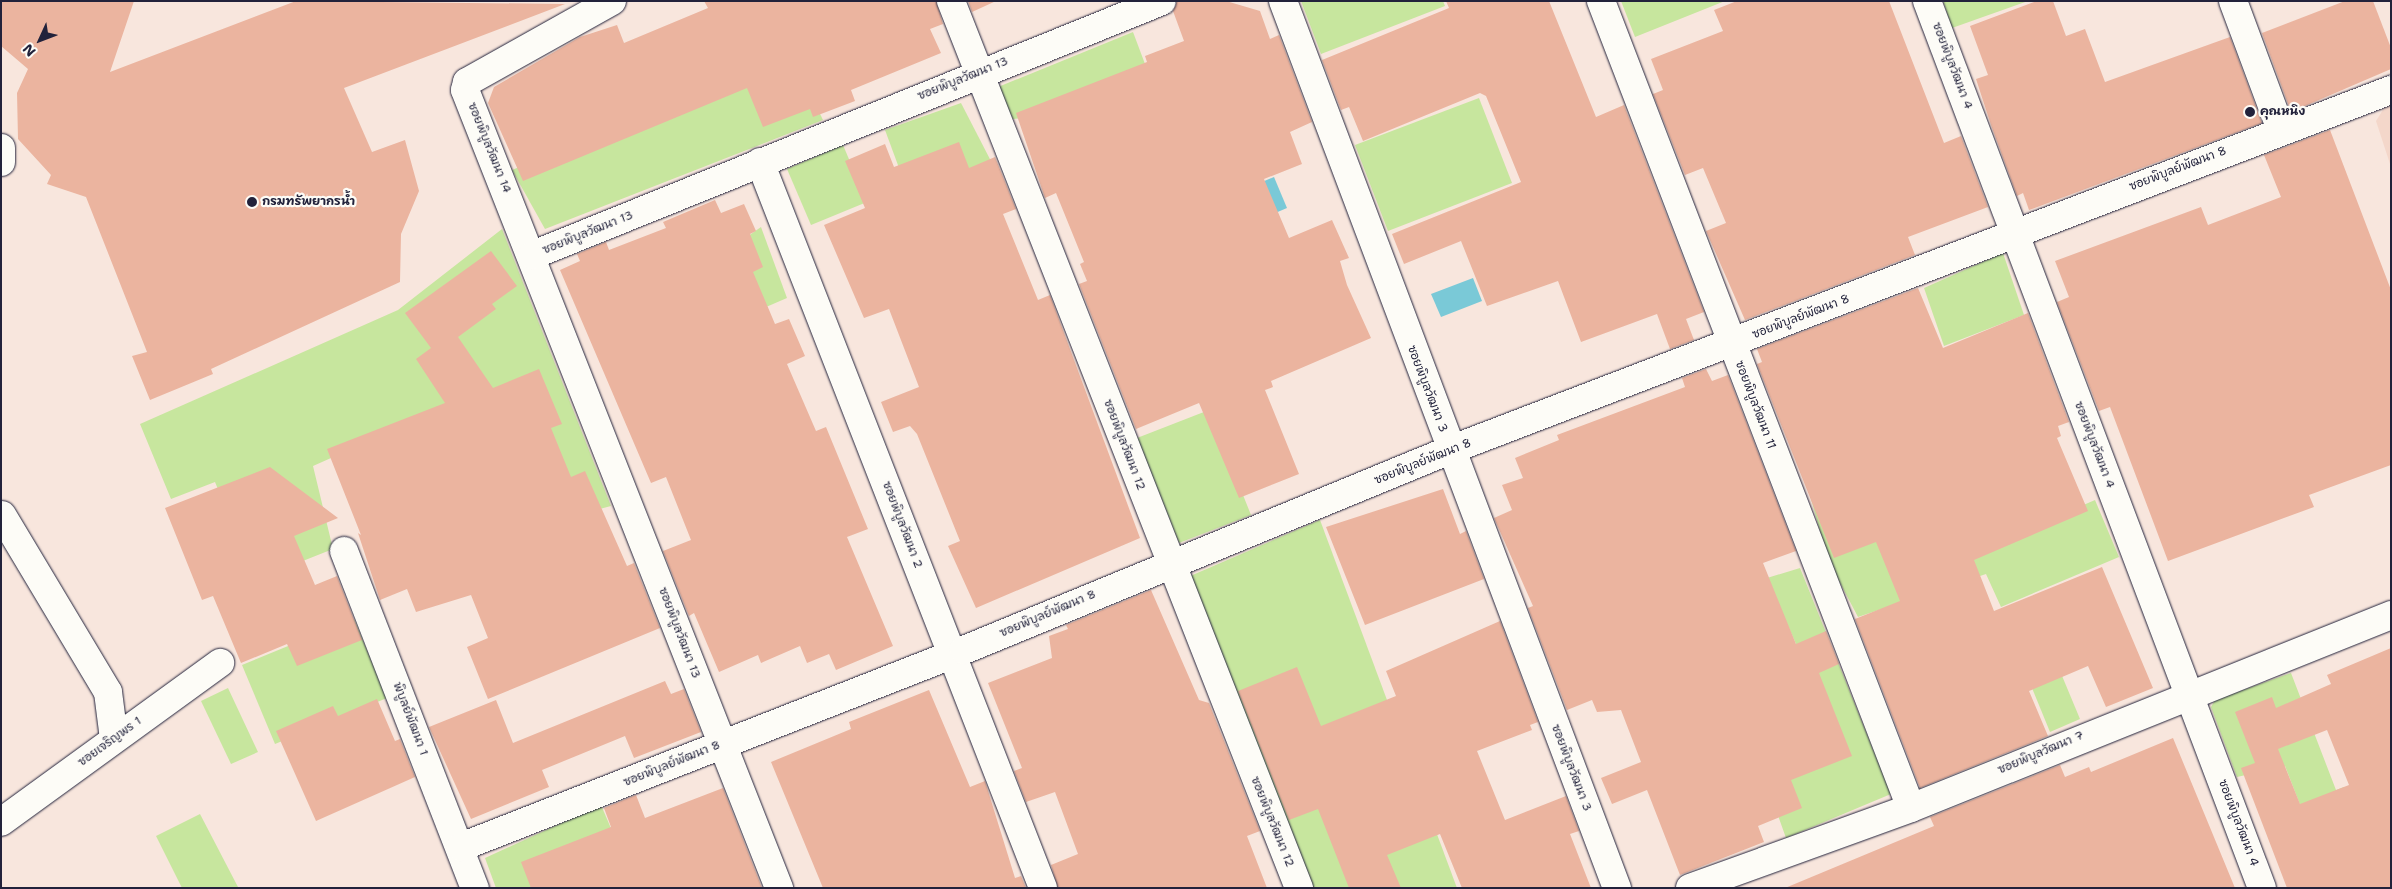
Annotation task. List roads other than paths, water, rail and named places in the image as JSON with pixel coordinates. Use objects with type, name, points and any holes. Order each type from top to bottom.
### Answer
[{"type":"street","name":"ซอยพิบูลวัฒนา 14","points":[[533,256],[466,90],[468,82],[612,1]]},
{"type":"street","name":"ซอยพิบูลวัฒนา 12","points":[[951,1],[1299,888]]},
{"type":"street","name":"ซอยพิบูลวัฒนา 13","points":[[779,888],[533,256],[978,72],[1162,1]]},
{"type":"street","name":"ซอยพิบูลวัฒนา 3","points":[[1283,1],[1616,888]]},
{"type":"street","name":"ซอยพิบูลวัฒนา 11","points":[[1601,1],[1731,344],[1911,808]]},
{"type":"street","name":"ซอยพิบูลวัฒนา 4","points":[[1928,1],[2262,888]]},
{"type":"street","points":[[2233,1],[2281,130]]},
{"type":"street","name":"ซอยพิบูลย์พัฒนา 8","points":[[461,847],[952,654],[1170,563],[1450,450],[1731,344],[2281,130],[2391,90]]},
{"type":"street","points":[[1,148],[1,162]]},
{"type":"street","name":"ซอยพิบูลวัฒนา 2","points":[[760,162],[1043,888]]},
{"type":"street","points":[[2,515],[108,692],[114,739]]},
{"type":"street","name":"พิบูลย์พัฒนา 1","points":[[344,551],[476,888]]},
{"type":"street","name":"ซอยพิบูลวัฒนา 7","points":[[1690,888],[1911,808],[2188,694],[2391,615]]},
{"type":"street","name":"ซอยเจริญพร 1","points":[[1,822],[220,663]]},
{"type":"water","points":[[1274,177],[1287,208],[1242,227],[1229,196]]},
{"type":"water","points":[[1473,278],[1482,301],[1441,317],[1431,294]]},
{"type":"place","name":"คุณหนิง","points":[[2250,112]]},
{"type":"place","name":"กรมทรัพยากรน้ำ","points":[[252,202]]}]
